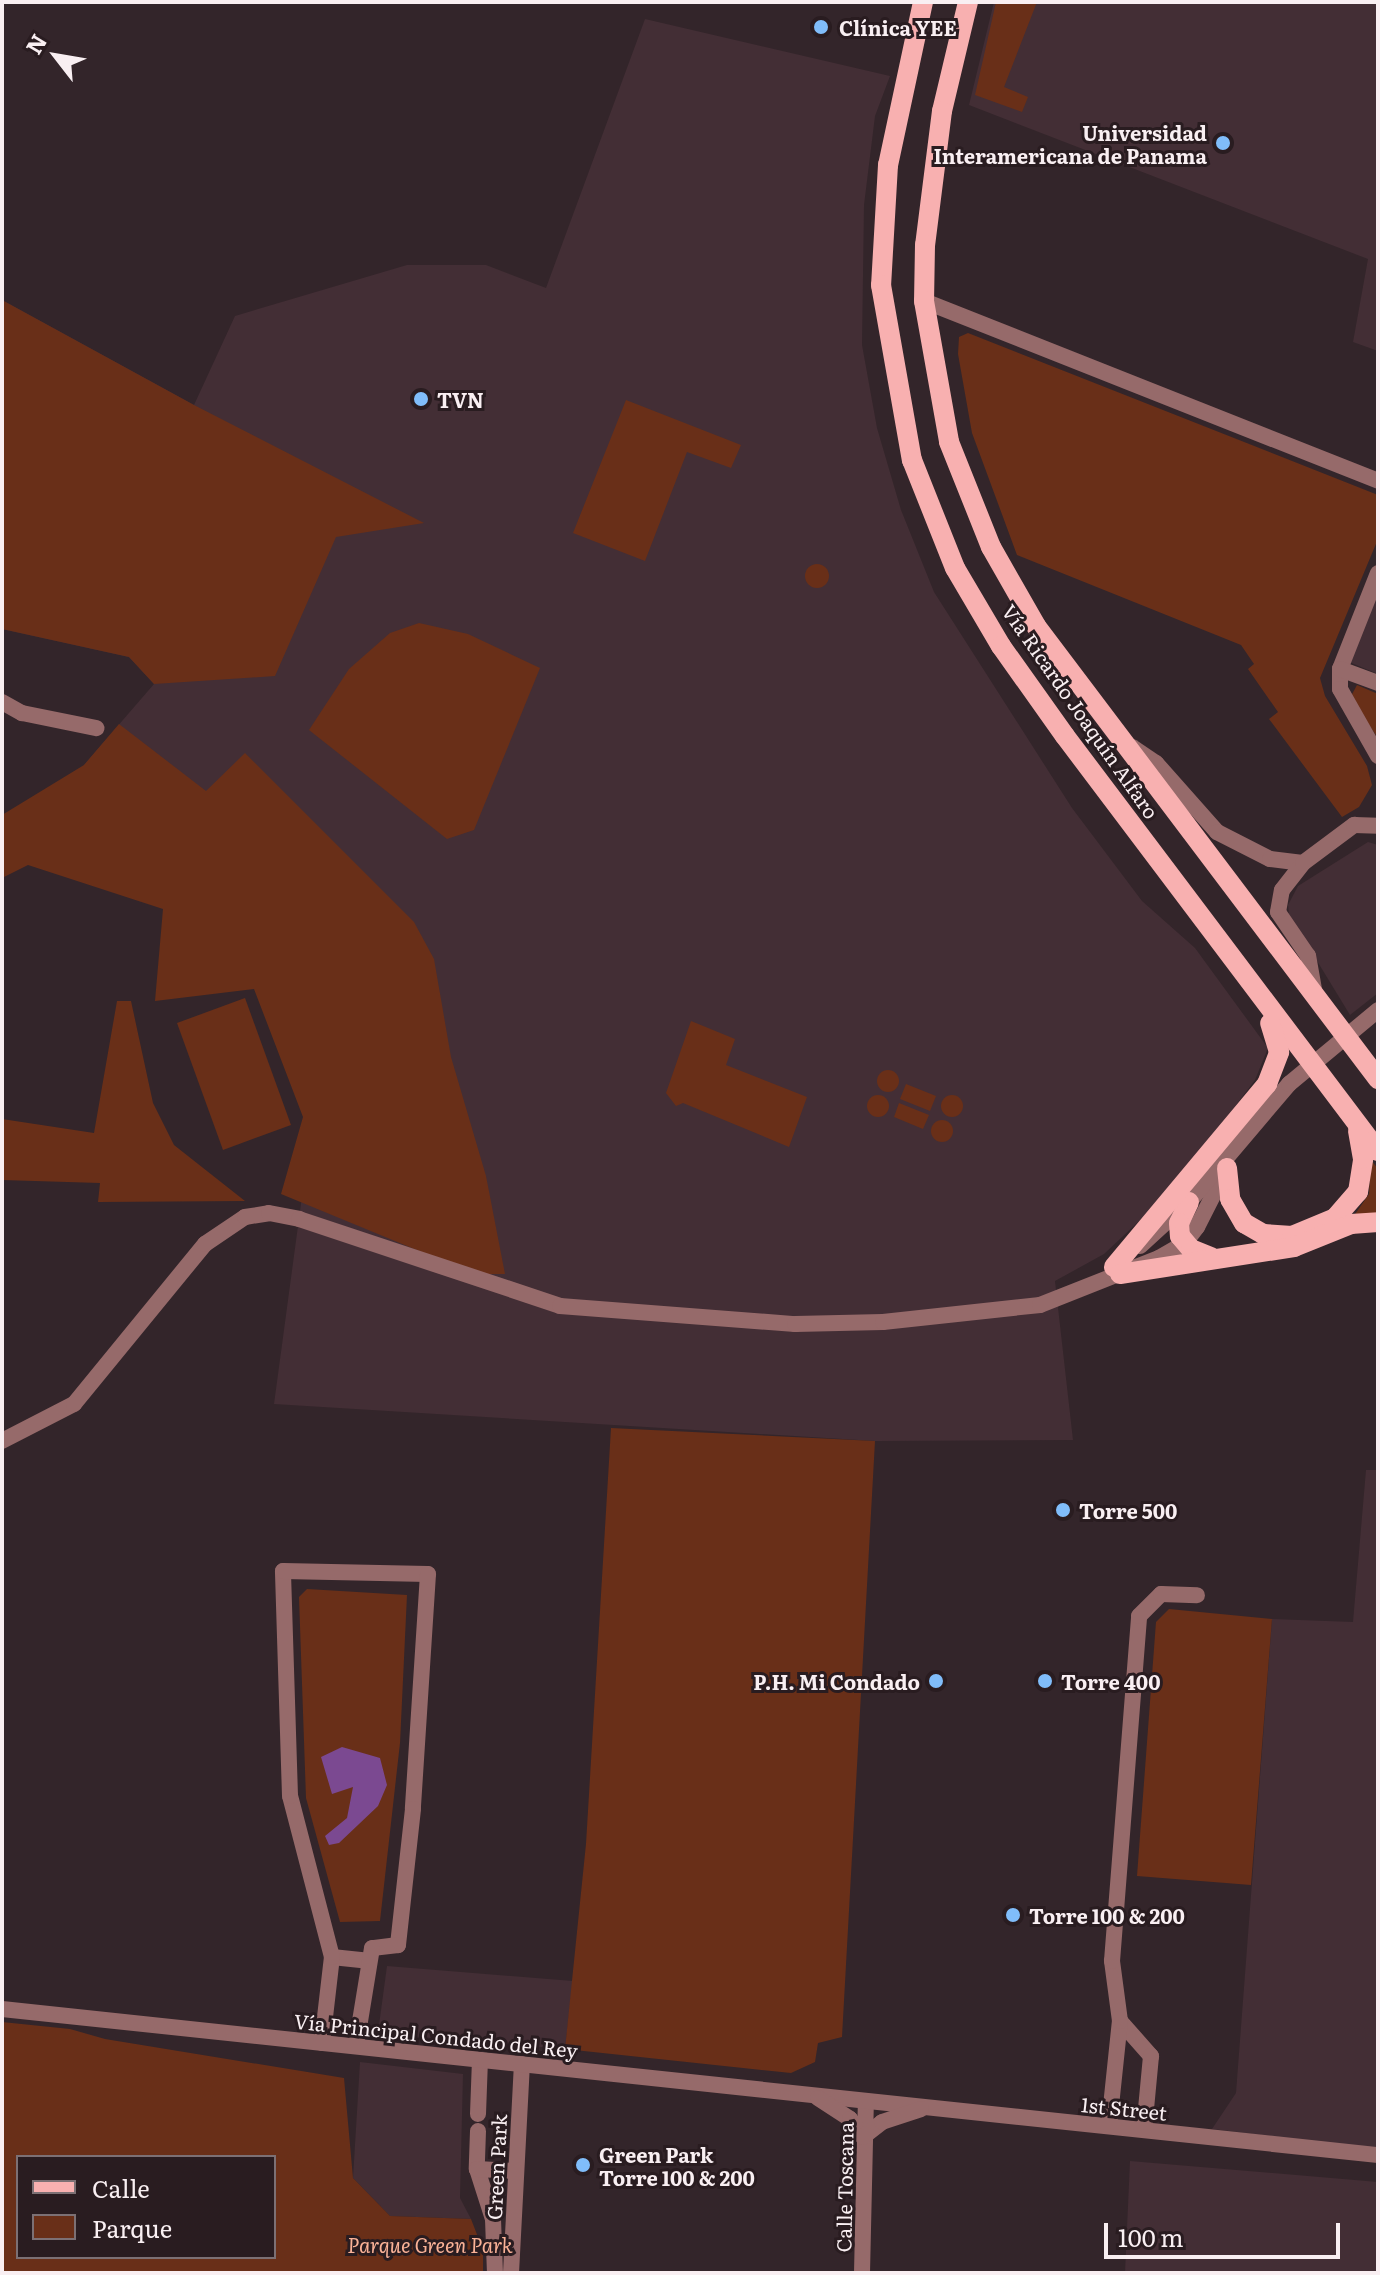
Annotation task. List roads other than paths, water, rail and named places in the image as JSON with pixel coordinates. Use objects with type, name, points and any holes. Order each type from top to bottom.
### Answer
[{"type":"main road","name":"Vía Ricardo Joaquín Alfaro","points":[[923,2],[888,165],[882,223],[881,285],[912,460],[955,568],[1001,646],[1244,978],[1378,1151]]},
{"type":"main road","name":"Vía Ricardo Joaquín Alfaro","points":[[968,2],[932,174],[924,301],[949,442],[991,547],[1036,626],[1378,1079]]},
{"type":"main road","points":[[1117,1271],[1273,1074],[1277,1038],[1244,978]]},
{"type":"main road","points":[[1227,1168],[1230,1199],[1252,1229],[1283,1236],[1313,1229],[1344,1210],[1358,1192],[1363,1159],[1357,1126]]},
{"type":"main road","points":[[1189,1202],[1179,1223],[1185,1243],[1215,1258]]},
{"type":"main road","points":[[1117,1271],[1294,1247],[1351,1224],[1378,1222]]},
{"type":"street","points":[[924,301],[1378,481]]},
{"type":"street","points":[[1378,573],[1340,669],[1346,708],[1378,756]]},
{"type":"street","points":[[1340,669],[1378,683]]},
{"type":"street","points":[[2,702],[22,713],[96,728]]},
{"type":"street","points":[[1124,741],[1156,763],[1217,832],[1256,854],[1303,863]]},
{"type":"street","points":[[1316,996],[1308,956],[1278,912],[1282,890],[1303,863],[1354,825],[1376,820]]},
{"type":"street","points":[[1117,1271],[1189,1202],[1289,1084],[1378,1010]]},
{"type":"street","points":[[1358,1050],[1378,1062]]},
{"type":"street","points":[[2,1441],[74,1404],[185,1267],[226,1226],[269,1213],[336,1229],[519,1296],[610,1313],[795,1324],[883,1322],[1040,1305],[1078,1293],[1117,1271],[1185,1243],[1242,1141]]},
{"type":"street","points":[[322,2043],[332,1957],[290,1796],[283,1571],[428,1574],[398,1945],[372,1948],[356,2046]]},
{"type":"street","points":[[1109,2125],[1120,2021],[1112,1961],[1139,1616],[1161,1594],[1197,1595]]},
{"type":"street","points":[[332,1957],[368,1961]]},
{"type":"street","name":"Vía Principal Condado del Rey","points":[[2,2009],[866,2101]]},
{"type":"street","points":[[1120,2021],[1151,2056],[1144,2130]]},
{"type":"street","name":"Green Park","points":[[480,2060],[477,2169],[493,2219],[495,2273]]},
{"type":"street","name":"Green Park","points":[[511,2273],[522,2064]]},
{"type":"street","points":[[814,2095],[850,2119],[863,2137],[882,2122],[927,2107]]},
{"type":"street","name":"1st Street","points":[[866,2101],[1378,2155]]},
{"type":"street","name":"Calle Toscana","points":[[862,2273],[866,2101]]},
{"type":"street","points":[[477,2169],[516,2171]]},
{"type":"place","name":"Clínica YEE","points":[[821,27]]},
{"type":"place","name":"Universidad Interamericana de Panama","points":[[1223,143]]},
{"type":"place","name":"TVN","points":[[421,399]]},
{"type":"place","name":"Torre 500","points":[[1063,1510]]},
{"type":"place","name":"P.H. Mi Condado","points":[[936,1681]]},
{"type":"place","name":"Torre 400","points":[[1045,1681]]},
{"type":"place","name":"Torre 100 & 200","points":[[1013,1915]]},
{"type":"place","name":"Green Park Torre 100 & 200","points":[[583,2165]]},
{"type":"park label","name":"Parque Green Park","points":[[430,2244]]}]
